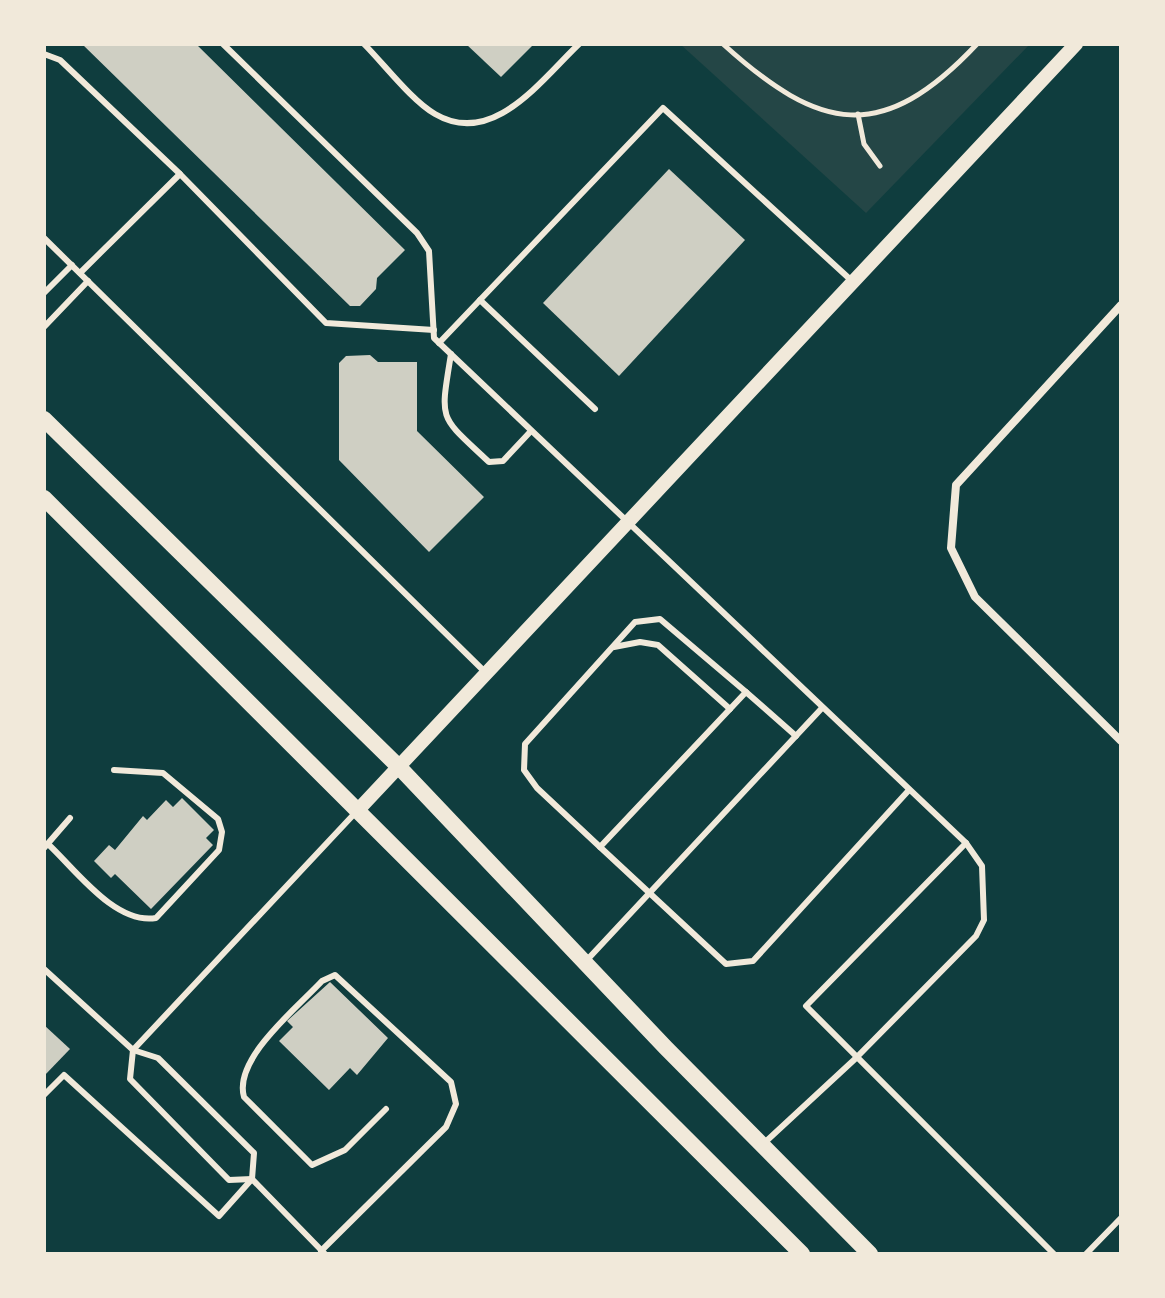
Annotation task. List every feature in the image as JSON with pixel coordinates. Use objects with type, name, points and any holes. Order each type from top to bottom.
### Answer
[{"type":"main road","points":[[44,419],[400,768],[585,963],[870,1254]]},
{"type":"main road","points":[[44,498],[802,1254]]},
{"type":"street","points":[[359,809],[1076,44]]},
{"type":"street","points":[[1121,305],[956,485],[951,548],[975,597],[1121,741]]},
{"type":"lane","points":[[223,44],[417,233],[429,251],[434,338],[966,843],[982,866],[984,920],[976,936],[855,1059],[762,1145]]},
{"type":"lane","points":[[364,44],[433,113],[473,126],[496,118],[514,105],[579,44]]},
{"type":"lane","points":[[44,54],[60,60],[180,174],[326,323],[434,330]]},
{"type":"lane","points":[[439,343],[663,108],[853,281]]},
{"type":"lane","points":[[80,273],[180,174]]},
{"type":"lane","points":[[44,238],[486,673]]},
{"type":"lane","points":[[44,293],[72,265]]},
{"type":"lane","points":[[44,327],[88,281]]},
{"type":"lane","points":[[480,300],[595,409]]},
{"type":"lane","points":[[451,354],[442,407],[447,423],[489,462],[503,461],[531,431]]},
{"type":"lane","points":[[796,736],[660,619],[635,622],[525,744],[524,770],[537,788],[726,964],[753,961],[909,790]]},
{"type":"lane","points":[[614,647],[640,642],[658,645],[730,709]]},
{"type":"lane","points":[[600,847],[746,692]]},
{"type":"lane","points":[[585,963],[822,708]]},
{"type":"lane","points":[[70,818],[46,846],[112,905],[141,921],[156,918],[219,850],[222,832],[218,819],[163,773],[114,770]]},
{"type":"lane","points":[[359,809],[133,1050],[130,1079],[229,1180],[252,1179],[323,1252],[446,1127],[456,1104],[451,1082],[335,975],[322,981],[249,1060],[240,1082],[244,1097],[312,1165],[345,1150],[386,1109]]},
{"type":"lane","points":[[966,843],[806,1006],[855,1059],[1054,1254]]},
{"type":"lane","points":[[44,969],[133,1050],[158,1058],[254,1153],[252,1179],[219,1216],[64,1075],[44,1095]]},
{"type":"lane","points":[[1086,1254],[1121,1218]]},
{"type":"path","points":[[723,44],[780,93],[809,108],[858,114],[889,110],[923,95],[977,44]]},
{"type":"path","points":[[858,114],[864,144],[880,166]]},
{"type":"shaded area","points":[[680,44],[1030,44],[866,213]]},
{"type":"building","points":[[82,44],[196,44],[405,250],[377,278],[376,289],[360,306],[350,306]]},
{"type":"building","points":[[466,44],[534,44],[501,77]]},
{"type":"building","points":[[669,169],[745,240],[619,376],[543,303]]},
{"type":"building","points":[[370,355],[378,362],[417,362],[417,431],[484,497],[429,552],[339,460],[339,363],[346,356]]},
{"type":"building","points":[[182,798],[214,830],[206,838],[213,845],[151,909],[115,874],[111,878],[94,861],[109,845],[115,850],[143,816],[147,820],[166,800],[173,807]]},
{"type":"building","points":[[330,982],[388,1038],[357,1075],[350,1068],[329,1090],[279,1041],[293,1027],[287,1021]]},
{"type":"building","points":[[44,1025],[70,1049],[44,1076]]}]
